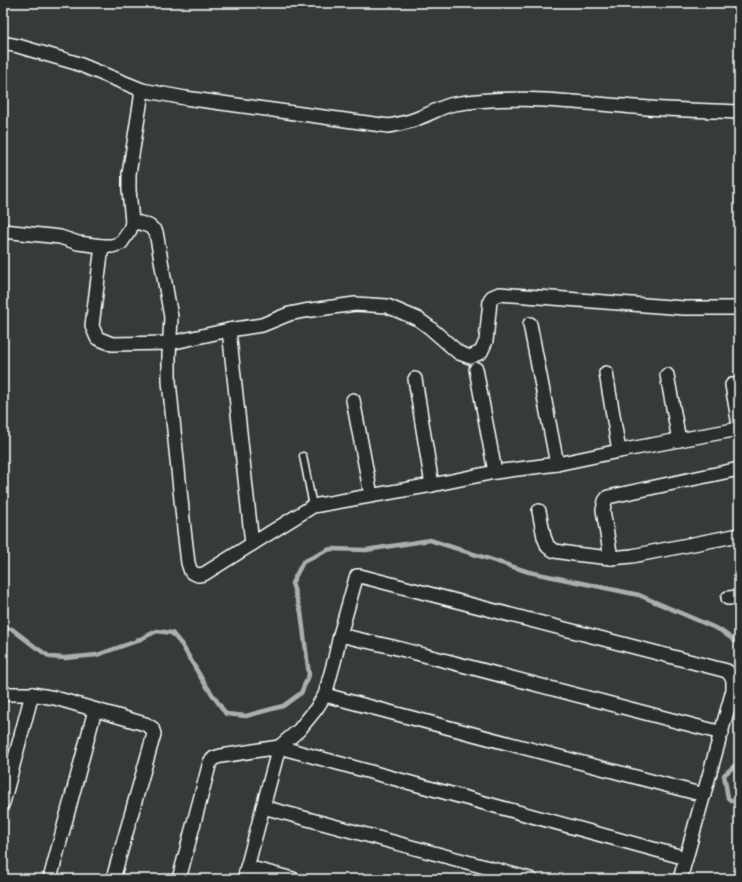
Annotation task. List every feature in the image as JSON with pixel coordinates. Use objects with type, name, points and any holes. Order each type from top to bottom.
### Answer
[{"type":"street","points":[[3,43],[76,63],[142,90],[185,98],[389,126],[420,118],[453,104],[510,99],[739,112]]},
{"type":"street","points":[[3,231],[60,237],[78,243],[102,246],[112,246],[121,243],[130,230],[132,222],[129,174],[142,90]]},
{"type":"street","points":[[132,222],[149,226],[156,232],[171,317],[169,356],[170,388],[188,564],[191,572],[198,576],[204,574],[313,506],[432,485],[495,472],[558,464],[739,429]]},
{"type":"street","points":[[102,246],[92,326],[97,338],[112,344],[170,343],[229,330],[262,325],[289,314],[355,304],[387,306],[418,319],[459,354],[470,357],[481,352],[486,341],[490,301],[492,297],[499,294],[684,308],[739,308]]},
{"type":"street","points":[[530,324],[558,464]]},
{"type":"street","points":[[229,330],[252,544]]},
{"type":"street","points":[[476,369],[495,472]]},
{"type":"street","points":[[606,373],[619,451]]},
{"type":"street","points":[[667,375],[679,440]]},
{"type":"street","points":[[415,379],[432,485]]},
{"type":"street","points":[[732,385],[739,424]]},
{"type":"street","points":[[353,400],[372,496]]},
{"type":"street","points":[[611,558],[603,510],[608,497],[739,469]]},
{"type":"street","points":[[539,511],[544,537],[548,547],[555,551],[611,558],[632,556],[739,535]]},
{"type":"street","points":[[293,879],[245,873],[279,747],[299,730],[325,695],[356,578],[357,576],[360,576],[727,671],[733,679],[733,690],[680,879]]},
{"type":"street","points":[[340,635],[393,647],[722,733]]},
{"type":"street","points":[[3,694],[32,694],[55,698],[146,724],[152,728],[154,734],[113,879]]},
{"type":"street","points":[[3,803],[32,694]]},
{"type":"street","points":[[325,695],[704,795]]},
{"type":"street","points":[[50,879],[95,710]]},
{"type":"street","points":[[179,879],[210,762],[214,758],[221,756],[279,747],[686,858]]},
{"type":"street","points":[[263,807],[530,879]]},
{"type":"lane","points":[[303,456],[313,506]]},
{"type":"waterway","points":[[3,628],[12,629],[50,657],[65,658],[97,655],[134,642],[157,631],[172,633],[182,645],[203,681],[226,714],[246,716],[283,706],[301,693],[309,675],[301,612],[292,583],[303,562],[330,549],[366,550],[430,540],[529,572],[639,595],[720,630],[739,644]]},
{"type":"waterway","points":[[739,762],[724,775],[728,798],[739,806]]},
{"type":"waterway","points":[[736,879],[736,876],[739,876]]}]
